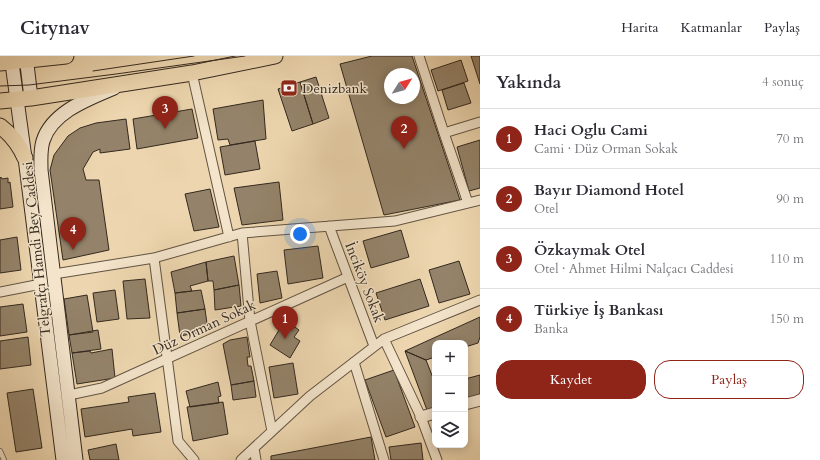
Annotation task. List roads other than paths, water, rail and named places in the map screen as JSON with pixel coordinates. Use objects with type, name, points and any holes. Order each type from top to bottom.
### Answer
[{"type":"main road","points":[[7,60],[66,56]]},
{"type":"main road","points":[[0,101],[31,98],[192,73],[275,56]]},
{"type":"main road","points":[[26,58],[31,98]]},
{"type":"main road","name":"Telgrafçı Hamdi Bey Caddesi","points":[[7,60],[16,99],[25,158],[63,460]]},
{"type":"main road","name":"Telgrafçı Hamdi Bey Caddesi","points":[[76,460],[41,170],[41,151],[43,140],[54,123],[70,110],[102,93],[129,82]]},
{"type":"main road","points":[[0,126],[14,137],[25,158]]},
{"type":"street","points":[[419,56],[468,203]]},
{"type":"street","points":[[192,73],[229,237]]},
{"type":"street","points":[[444,133],[480,122]]},
{"type":"street","points":[[54,274],[154,258],[242,234],[395,221],[480,200]]},
{"type":"street","name":"İnciköy Sokak","points":[[329,226],[374,346]]},
{"type":"street","points":[[242,234],[250,321],[272,431]]},
{"type":"street","points":[[154,258],[178,441],[194,460]]},
{"type":"street","name":"Düz Orman Sokak","points":[[69,394],[102,388],[348,277]]},
{"type":"street","points":[[0,292],[41,284]]},
{"type":"street","points":[[241,460],[310,396],[384,339],[480,300]]},
{"type":"street","points":[[384,339],[421,417],[437,460]]},
{"type":"street","points":[[354,362],[384,460]]},
{"type":"street","points":[[468,403],[480,400]]},
{"type":"street","points":[[421,417],[432,414]]},
{"type":"street","points":[[254,448],[256,460]]},
{"type":"lane","points":[[0,451],[4,460]]},
{"type":"tram line","points":[[93,71],[194,56]]},
{"type":"tram line","points":[[0,86],[29,85],[245,56]]},
{"type":"place","name":"Denizbank","points":[[289,88]]},
{"type":"place","name":"Özkaymak Otel","points":[[165,129]]},
{"type":"place","name":"Bayır Diamond Hotel","points":[[404,149]]},
{"type":"place","name":"Türkiye İş Bankası","points":[[73,250]]},
{"type":"place","name":"Haci Oglu Cami","points":[[285,339]]}]
